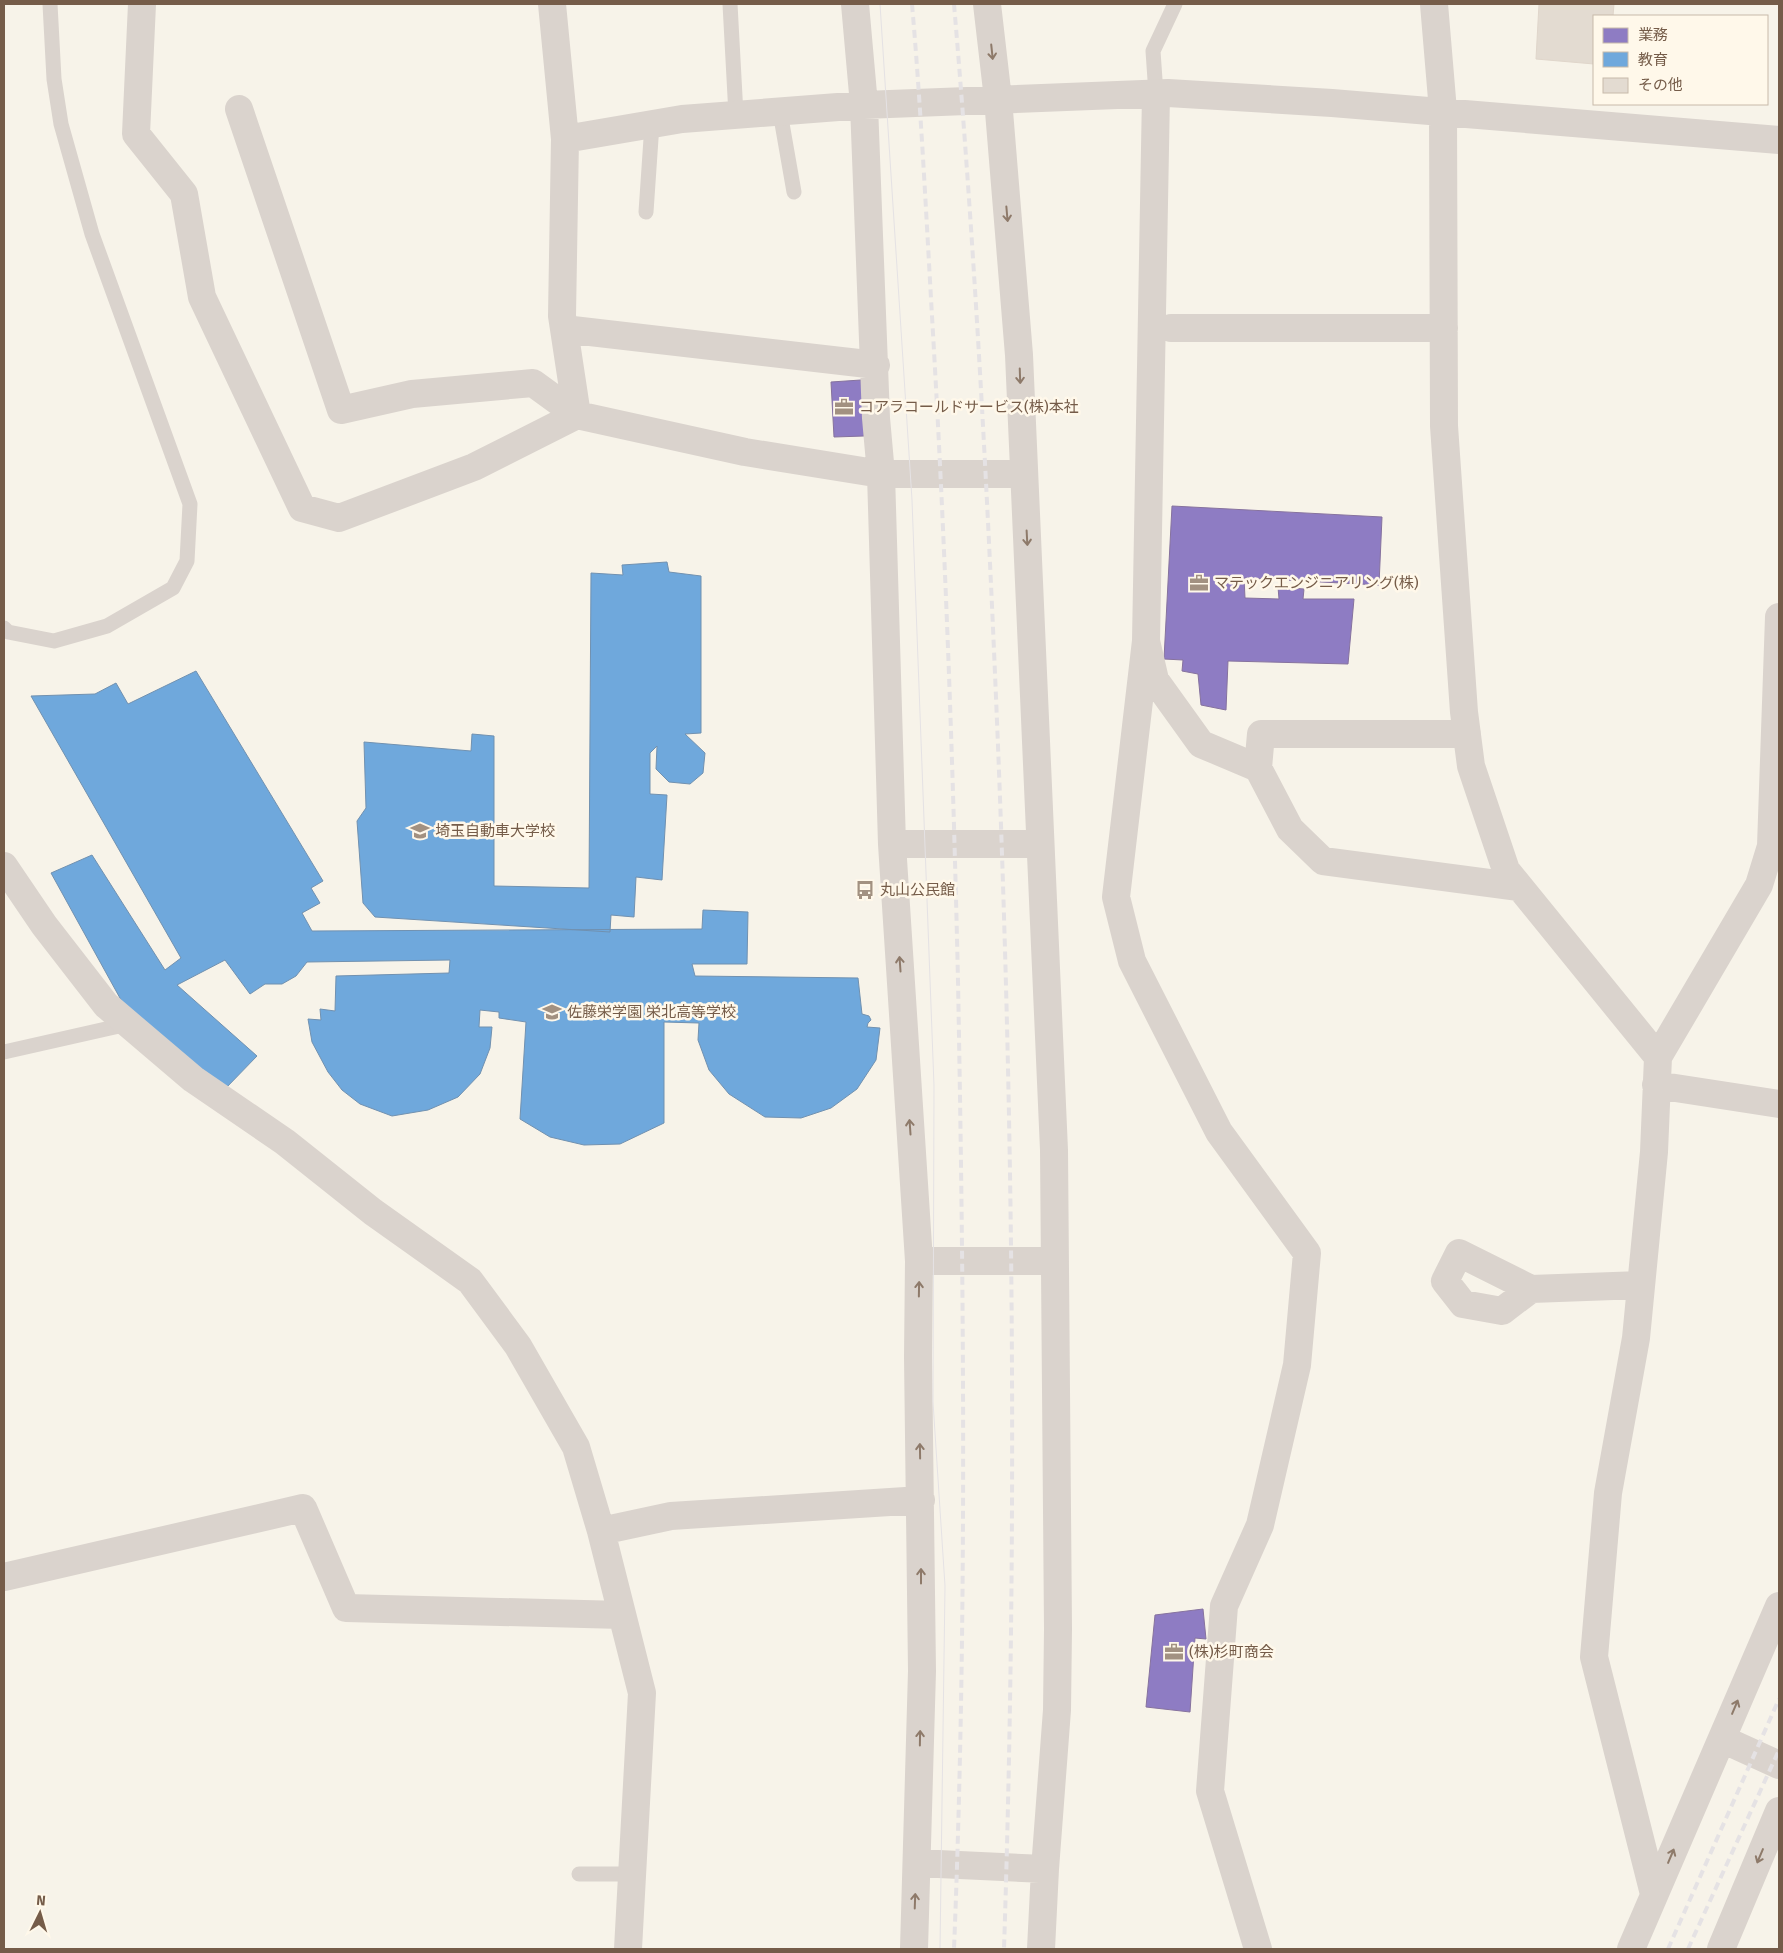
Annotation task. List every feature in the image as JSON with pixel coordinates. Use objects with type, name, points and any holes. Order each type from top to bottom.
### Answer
[{"type":"street","points":[[142,4],[136,134],[184,194],[202,297],[302,508],[339,518],[474,466],[577,415]]},
{"type":"street","points":[[552,4],[565,139],[562,316],[577,415]]},
{"type":"street","points":[[855,4],[864,105],[876,365],[876,418],[881,474],[892,844],[919,1261],[918,1358],[922,1671],[914,1949]]},
{"type":"street","points":[[987,4],[998,99],[1019,355],[1054,1150],[1058,1530],[1057,1710],[1041,1949]]},
{"type":"street","points":[[1434,4],[1443,112],[1444,426],[1464,703],[1471,766],[1506,870],[1658,1057]]},
{"type":"street","points":[[565,139],[682,119],[864,105],[1156,94],[1322,102],[1779,140]]},
{"type":"street","points":[[1156,94],[1146,641],[1116,897],[1132,961],[1219,1132],[1307,1253],[1297,1364],[1260,1525],[1224,1606],[1210,1791],[1258,1949]]},
{"type":"street","points":[[239,109],[341,410],[412,394],[533,384],[577,415],[745,452],[881,474],[1024,474]]},
{"type":"street","points":[[1171,328],[1444,328]]},
{"type":"street","points":[[564,329],[876,365]]},
{"type":"street","points":[[1654,1894],[1594,1657],[1608,1494],[1636,1338],[1654,1152],[1658,1057],[1759,884],[1771,846],[1779,617]]},
{"type":"street","points":[[1146,641],[1155,680],[1201,744],[1258,768]]},
{"type":"street","points":[[1467,734],[1261,734],[1258,768],[1290,830],[1322,861],[1519,886]]},
{"type":"street","points":[[892,844],[1040,844]]},
{"type":"street","points":[[4,866],[44,925],[106,1005],[193,1079],[285,1142],[373,1212],[470,1281],[518,1346],[576,1447],[601,1531],[642,1693],[628,1949]]},
{"type":"street","points":[[1656,1085],[1779,1104]]},
{"type":"street","points":[[919,1261],[1055,1261]]},
{"type":"street","points":[[1531,1289],[1641,1286]]},
{"type":"street","points":[[601,1531],[671,1516],[921,1500]]},
{"type":"street","points":[[4,1577],[303,1508],[346,1608],[622,1615]]},
{"type":"street","points":[[1631,1949],[1779,1606]]},
{"type":"street","points":[[1722,1739],[1779,1765]]},
{"type":"street","points":[[1721,1949],[1779,1811]]},
{"type":"street","points":[[916,1863],[1045,1869]]},
{"type":"lane","points":[[4,628],[8,632],[54,641],[107,626],[173,588],[187,561],[190,504],[92,234],[61,124],[54,79],[50,4]]},
{"type":"lane","points":[[730,4],[736,115]]},
{"type":"lane","points":[[1156,94],[1153,51],[1175,4]]},
{"type":"lane","points":[[780,112],[794,192]]},
{"type":"lane","points":[[646,212],[652,124]]},
{"type":"lane","points":[[4,1052],[128,1024]]},
{"type":"lane","points":[[579,1874],[632,1874]]},
{"type":"building: 業務","points":[[861,380],[864,436],[834,437],[831,382]]},
{"type":"building: 業務","points":[[1172,506],[1382,517],[1379,585],[1244,578],[1245,598],[1279,599],[1278,587],[1304,589],[1303,599],[1354,599],[1348,664],[1228,661],[1226,710],[1201,705],[1198,674],[1182,671],[1183,660],[1164,659]]},
{"type":"building: 業務","points":[[1203,1609],[1206,1639],[1195,1638],[1190,1712],[1146,1707],[1155,1615]]},
{"type":"building: 教育","points":[[667,562],[669,572],[701,576],[701,733],[685,734],[705,753],[703,773],[690,784],[669,782],[656,769],[657,746],[650,753],[650,794],[667,795],[662,880],[636,877],[634,917],[611,915],[610,932],[375,917],[363,903],[357,821],[366,808],[364,742],[471,751],[472,734],[494,736],[494,886],[589,888],[591,573],[623,575],[622,565]]},
{"type":"building: 教育","points":[[196,671],[323,881],[311,888],[320,903],[302,913],[312,931],[702,929],[703,910],[748,912],[747,964],[692,964],[695,976],[858,978],[862,1014],[869,1016],[871,1020],[867,1027],[880,1028],[876,1060],[857,1089],[831,1108],[801,1118],[765,1117],[729,1094],[709,1070],[698,1040],[699,1023],[664,1022],[664,1123],[620,1144],[584,1145],[550,1137],[520,1119],[526,1022],[499,1018],[499,1012],[480,1010],[479,1027],[492,1027],[490,1048],[480,1074],[458,1097],[428,1110],[392,1116],[360,1104],[342,1090],[328,1072],[312,1042],[308,1019],[321,1020],[320,1009],[335,1011],[336,976],[449,973],[450,960],[307,962],[296,976],[282,984],[265,984],[250,994],[225,960],[177,985],[257,1056],[225,1089],[126,1009],[51,873],[92,855],[165,970],[181,958],[31,696],[95,694],[116,683],[128,704]]},
{"type":"building: その他","points":[[1539,4],[1614,4],[1613,15],[1593,15],[1593,64],[1536,59]]},
{"type":"tram line","points":[[880,4],[912,500],[934,1086],[933,1402],[945,1586],[940,1949]]},
{"type":"railway","points":[[912,4],[923,160],[945,565],[958,981],[962,1223],[963,1586],[954,1949]]},
{"type":"railway","points":[[954,4],[975,282],[990,560],[1008,1047],[1012,1498],[1011,1648],[1004,1949]]},
{"type":"railway","points":[[1668,1949],[1779,1699]]},
{"type":"railway","points":[[1688,1949],[1779,1750]]},
{"type":"place","name":"コアラコールドサービス(株)本社","points":[[844,407]]},
{"type":"place","name":"マテックエンジニアリング(株)","points":[[1199,583]]},
{"type":"place","name":"埼玉自動車大学校","points":[[420,831]]},
{"type":"place","name":"丸山公民館","points":[[865,890]]},
{"type":"place","name":"佐藤栄学園 栄北高等学校","points":[[552,1012]]},
{"type":"place","name":"(株)杉町商会","points":[[1174,1652]]}]
